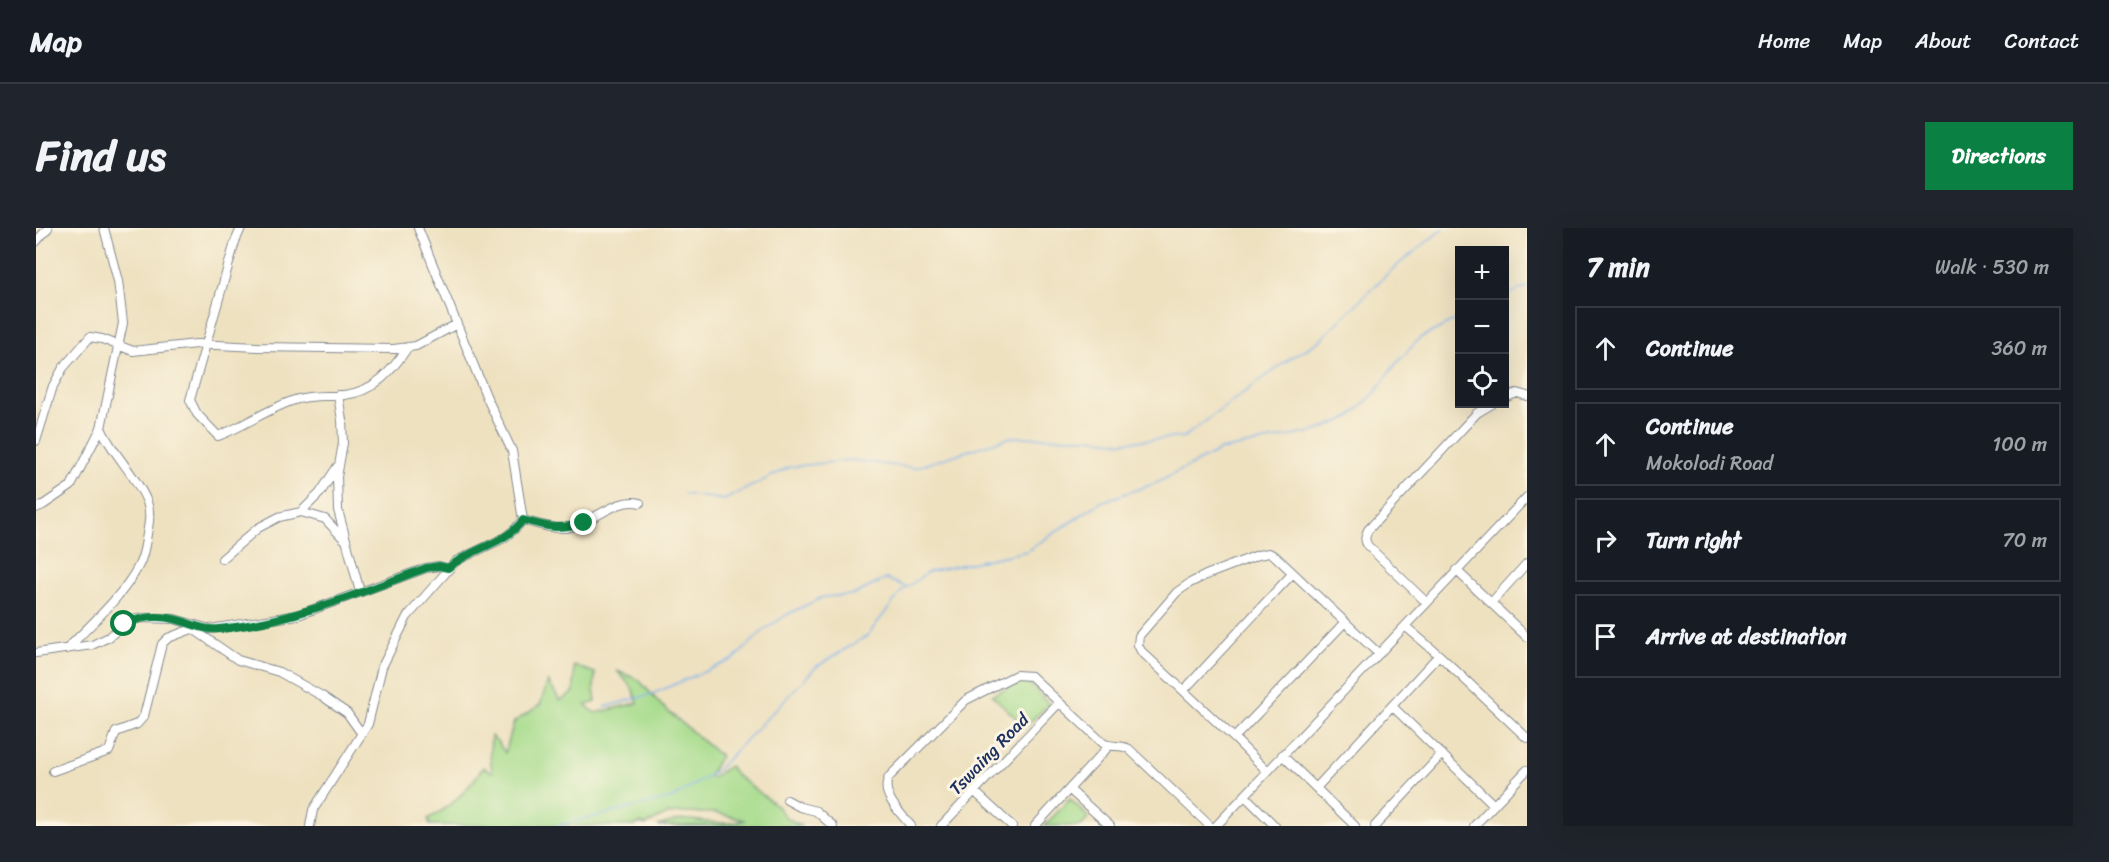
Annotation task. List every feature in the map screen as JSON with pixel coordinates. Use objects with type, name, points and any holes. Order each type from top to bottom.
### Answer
[{"type":"street","points":[[36,242],[48,228]]},
{"type":"street","points":[[36,508],[71,486],[101,428],[123,323],[118,281],[104,228]]},
{"type":"street","points":[[241,228],[190,400],[197,414],[218,436],[296,400],[317,395],[354,392],[381,381],[395,367],[408,347]]},
{"type":"street","points":[[418,228],[486,398],[512,451],[523,520]]},
{"type":"street","points":[[36,441],[54,386],[63,368],[90,337],[102,339],[133,351],[206,344],[394,349],[416,346],[457,324]]},
{"type":"street","points":[[1509,396],[1517,393],[1527,396]]},
{"type":"street","points":[[338,395],[343,443],[337,477],[338,510],[360,592]]},
{"type":"street","points":[[1427,603],[1368,546],[1365,534],[1477,414],[1486,408]]},
{"type":"street","points":[[67,649],[111,603],[138,566],[144,552],[150,518],[146,500],[132,476],[113,452],[101,428]]},
{"type":"street","points":[[301,512],[320,493],[340,464]]},
{"type":"street","points":[[1216,826],[1527,497]]},
{"type":"street","points":[[523,520],[552,528],[566,528],[584,523],[626,502],[640,503]]},
{"type":"street","points":[[222,559],[258,528],[279,517],[301,512],[325,519],[345,540]]},
{"type":"street","points":[[310,826],[314,810],[368,724],[382,667],[402,625],[456,561],[504,538],[523,520]]},
{"type":"street","points":[[1267,771],[1141,651],[1138,640],[1143,630],[1177,592],[1206,575],[1263,553],[1275,556],[1379,654]]},
{"type":"street","points":[[1491,603],[1527,563]]},
{"type":"street","points":[[53,771],[109,751],[118,730],[140,721],[144,716],[162,644],[168,638],[195,628],[219,629],[298,615],[426,568],[439,566],[448,568]]},
{"type":"street","points":[[1456,570],[1527,637]]},
{"type":"street","points":[[1184,690],[1293,573]]},
{"type":"street","points":[[36,653],[102,641],[124,624],[139,618],[174,619],[195,628],[238,660],[275,670],[322,696],[347,713],[362,734]]},
{"type":"street","points":[[1234,738],[1345,622]]},
{"type":"street","points":[[1405,626],[1527,738]]},
{"type":"street","points":[[1316,788],[1439,655]]},
{"type":"street","points":[[911,826],[886,792],[887,780],[960,704],[1019,675],[1031,676],[1103,743],[1129,749],[1210,826]]},
{"type":"street","name":"Tswaing Road","points":[[941,826],[1059,703]]},
{"type":"street","points":[[1392,706],[1494,805]]},
{"type":"street","points":[[1035,826],[1109,746]]},
{"type":"street","points":[[1375,826],[1442,754]]},
{"type":"street","points":[[1282,755],[1355,826]]},
{"type":"street","points":[[1474,826],[1527,770]]},
{"type":"street","points":[[1070,790],[1110,826]]},
{"type":"street","points":[[974,791],[1012,826]]},
{"type":"street","points":[[1245,796],[1275,826]]},
{"type":"street","points":[[787,801],[816,811],[833,826]]},
{"type":"green space","points":[[574,666],[595,673],[596,702],[586,705],[595,713],[638,703],[631,686],[617,671],[639,680],[660,704],[720,756],[709,776],[712,778],[729,766],[736,775],[776,805],[785,817],[802,826],[658,826],[683,820],[726,823],[744,820],[716,813],[676,813],[665,815],[646,825],[640,823],[634,826],[430,825],[428,819],[459,797],[483,767],[492,772],[491,736],[505,753],[514,722],[540,705],[548,681],[560,701],[574,692]]},
{"type":"green space","points":[[1022,680],[1030,684],[1049,704],[1025,727],[992,695]]},
{"type":"green space","points":[[1070,799],[1089,818],[1081,826],[1044,826]]},
{"type":"waterway","points":[[684,494],[724,500],[790,467],[850,460],[914,468],[1011,437],[1090,438],[1122,442],[1184,437],[1288,360],[1319,341],[1388,273],[1444,228]]},
{"type":"waterway","points":[[1509,294],[1527,287]]},
{"type":"waterway","points":[[555,826],[673,798],[716,771],[816,667],[867,636],[902,591],[928,572],[1027,551],[1101,502],[1156,483],[1221,450],[1317,431],[1350,417],[1374,394],[1395,365],[1420,338],[1455,320]]},
{"type":"waterway","points":[[605,707],[652,694],[734,659],[764,630],[788,614],[823,597],[853,595],[886,579],[906,587]]},
{"type":"route","points":[[124,624],[139,618],[153,617],[174,619],[197,627],[219,629],[298,615],[426,568],[439,566],[448,568],[456,561],[504,538],[523,520],[552,528],[566,528],[584,523]]}]
